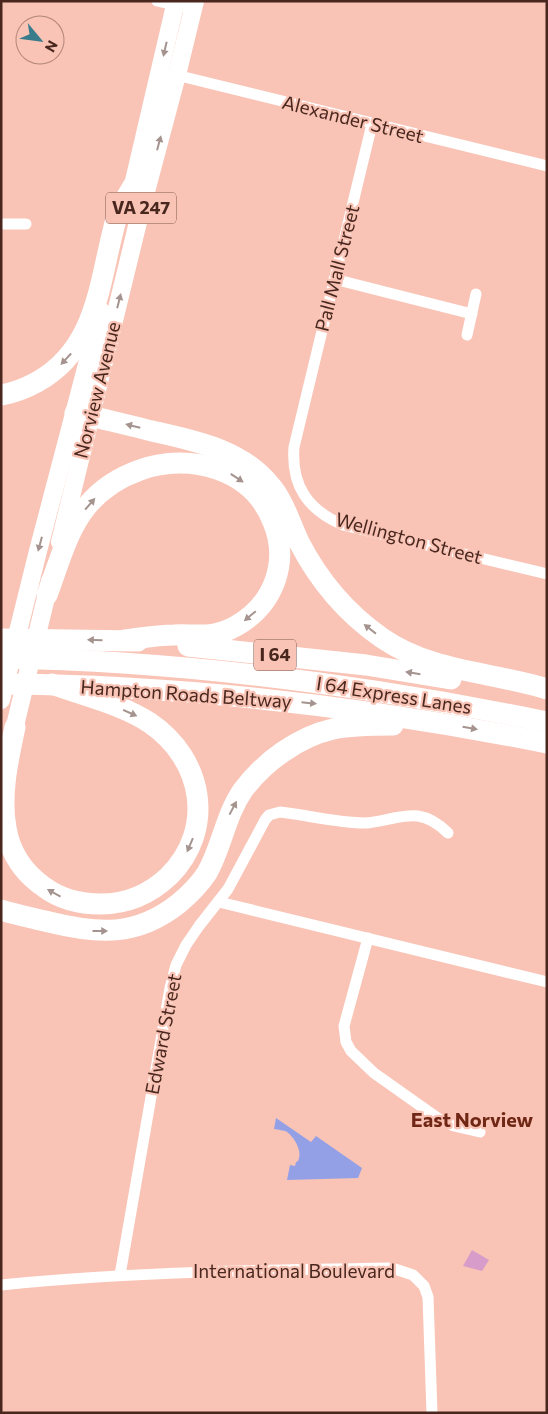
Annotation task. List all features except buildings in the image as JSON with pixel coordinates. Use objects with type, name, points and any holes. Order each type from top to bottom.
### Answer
[{"type":"highway","points":[[1,395],[17,391],[44,378],[64,362],[80,340],[93,314],[118,214],[133,186]]},
{"type":"highway","points":[[83,414],[204,444],[233,455],[255,470],[275,491],[305,554],[335,597],[358,619],[394,646],[417,657],[452,668],[528,683],[547,689]]},
{"type":"highway","points":[[37,595],[80,516],[92,500],[123,477],[149,467],[184,462],[218,469],[229,473],[246,484],[267,507],[279,539],[280,563],[277,575],[262,604],[255,612],[236,626],[209,635],[174,635],[125,640]]},
{"type":"highway","name":"I 64","points":[[1,639],[125,640],[284,655],[366,665],[547,697]]},
{"type":"highway","name":"I 64 Express Lanes","points":[[1,658],[127,663],[284,677],[470,706],[547,722]]},
{"type":"highway","name":"Hampton Roads Beltway","points":[[1,684],[52,684],[227,694],[403,716],[547,743]]},
{"type":"highway","points":[[15,727],[5,787],[6,828],[14,853],[27,872],[36,881],[48,890],[77,902],[107,904],[139,897],[157,886],[175,870],[184,859],[191,845],[198,814],[198,798],[195,783],[190,768],[182,754],[160,732],[135,714],[52,684]]},
{"type":"highway","points":[[6,913],[81,930],[99,931],[121,930],[152,920],[171,910],[197,887],[214,860],[224,826],[243,791],[269,762],[288,749],[306,739],[332,730],[364,726],[443,724]]},
{"type":"main road","name":"Norview Avenue","points":[[1,700],[37,595],[83,414],[140,214],[169,73],[175,3]]},
{"type":"main road","name":"Norview Avenue","points":[[83,414],[133,186],[169,73],[194,5]]},
{"type":"main road","name":"Norview Avenue","points":[[1,780],[15,727],[37,595]]},
{"type":"street","points":[[157,1],[194,5]]},
{"type":"street","name":"Alexander Street","points":[[169,73],[547,166]]},
{"type":"street","name":"Pall Mall Street","points":[[302,412],[372,124]]},
{"type":"street","points":[[1,224],[26,224]]},
{"type":"street","points":[[334,279],[472,314]]},
{"type":"street","points":[[467,335],[476,294]]},
{"type":"street","name":"Wellington Street","points":[[302,412],[294,447],[294,469],[297,482],[310,504],[330,520],[343,525],[547,574]]},
{"type":"street","name":"Edward Street","points":[[120,1275],[170,988],[176,965],[186,945],[236,876],[265,820],[274,813],[280,812],[364,823],[419,816],[432,820],[448,833]]},
{"type":"street","points":[[219,902],[547,982]]},
{"type":"street","points":[[368,938],[344,1026],[346,1042],[351,1050],[374,1074],[439,1119],[454,1126],[480,1132]]},
{"type":"street","name":"International Boulevard","points":[[120,1275],[392,1268],[413,1274],[419,1280],[428,1297],[432,1413]]},
{"type":"street","points":[[1,1285],[120,1275]]},
{"type":"shaded area","points":[[472,1250],[489,1260],[482,1271],[463,1266]]},
{"type":"water","points":[[276,1118],[311,1142],[316,1136],[362,1168],[358,1178],[287,1180],[290,1165],[295,1166],[300,1154],[295,1141],[287,1132],[274,1129]]},
{"type":"district","name":"East Norview","points":[[472,1120]]}]
